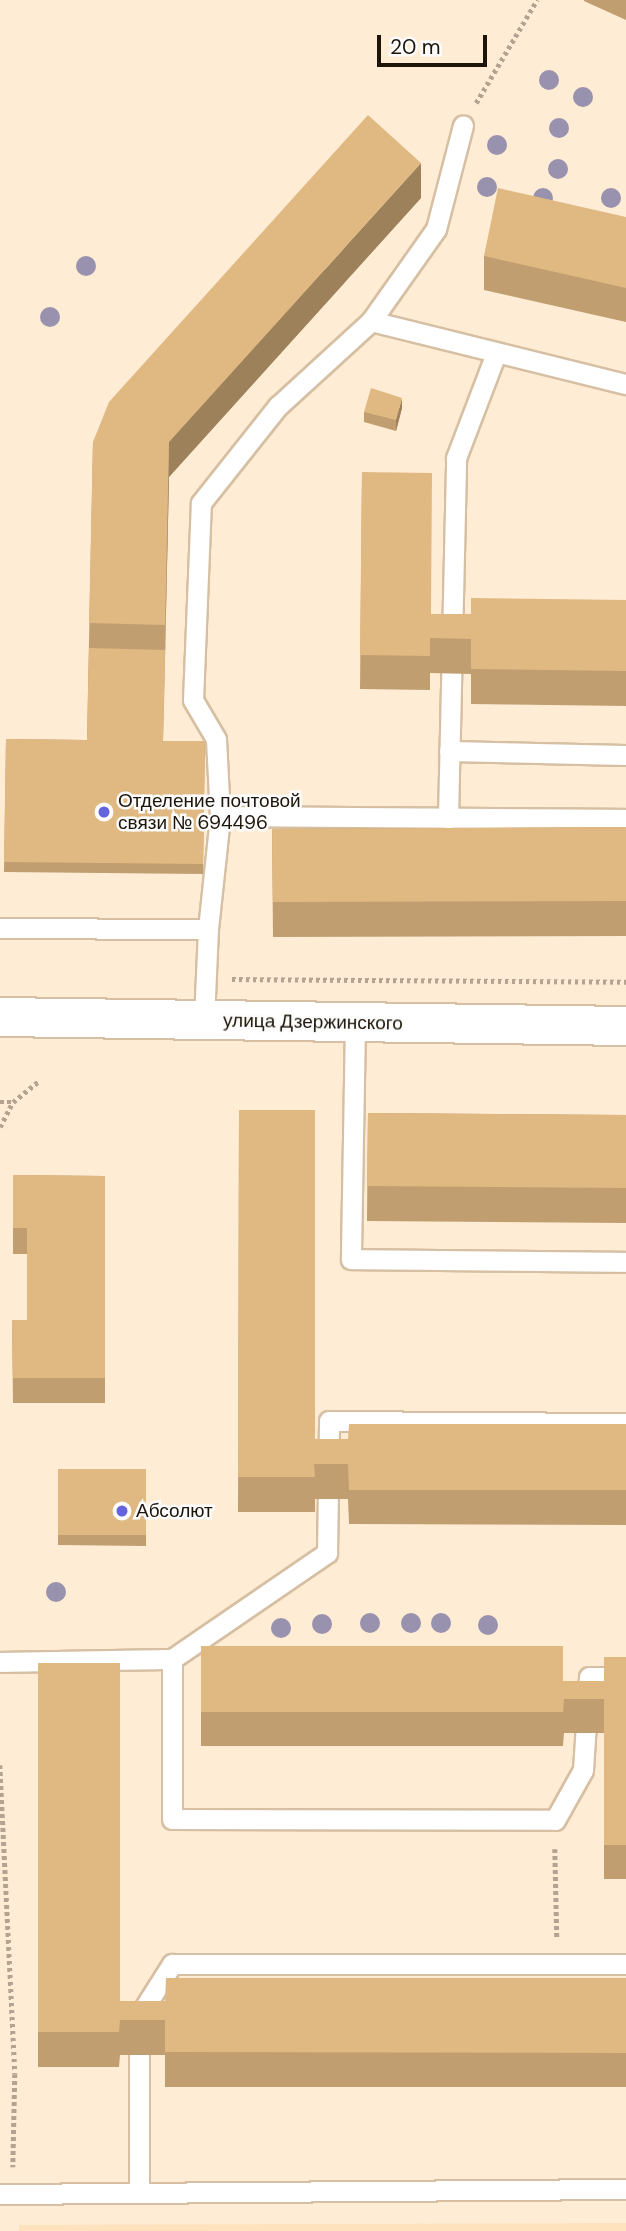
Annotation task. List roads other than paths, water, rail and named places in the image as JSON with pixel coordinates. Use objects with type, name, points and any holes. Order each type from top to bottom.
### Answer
[{"type":"street","name":"улица Дзержинского","points":[[0,1017],[626,1026]]},
{"type":"lane","points":[[204,1020],[208,929],[220,816],[216,739],[193,700],[201,503],[278,406],[372,321],[436,229],[463,125]]},
{"type":"lane","points":[[372,321],[626,384]]},
{"type":"lane","points":[[448,818],[456,458],[496,353]]},
{"type":"lane","points":[[449,751],[626,755]]},
{"type":"lane","points":[[220,816],[626,819]]},
{"type":"lane","points":[[0,928],[208,929]]},
{"type":"lane","points":[[355,1023],[351,1259],[626,1262]]},
{"type":"lane","points":[[0,1662],[172,1659],[327,1553],[329,1420],[626,1423]]},
{"type":"lane","points":[[172,1659],[172,1819],[555,1820],[583,1770],[589,1677],[626,1677]]},
{"type":"lane","points":[[139,2192],[139,2016],[173,1964],[626,1964]]},
{"type":"lane","points":[[6,2194],[626,2189]]},
{"type":"place","name":"Отделение почтовой связи № 694496","points":[[104,812]]},
{"type":"place","name":"Абсолют","points":[[122,1511]]}]
